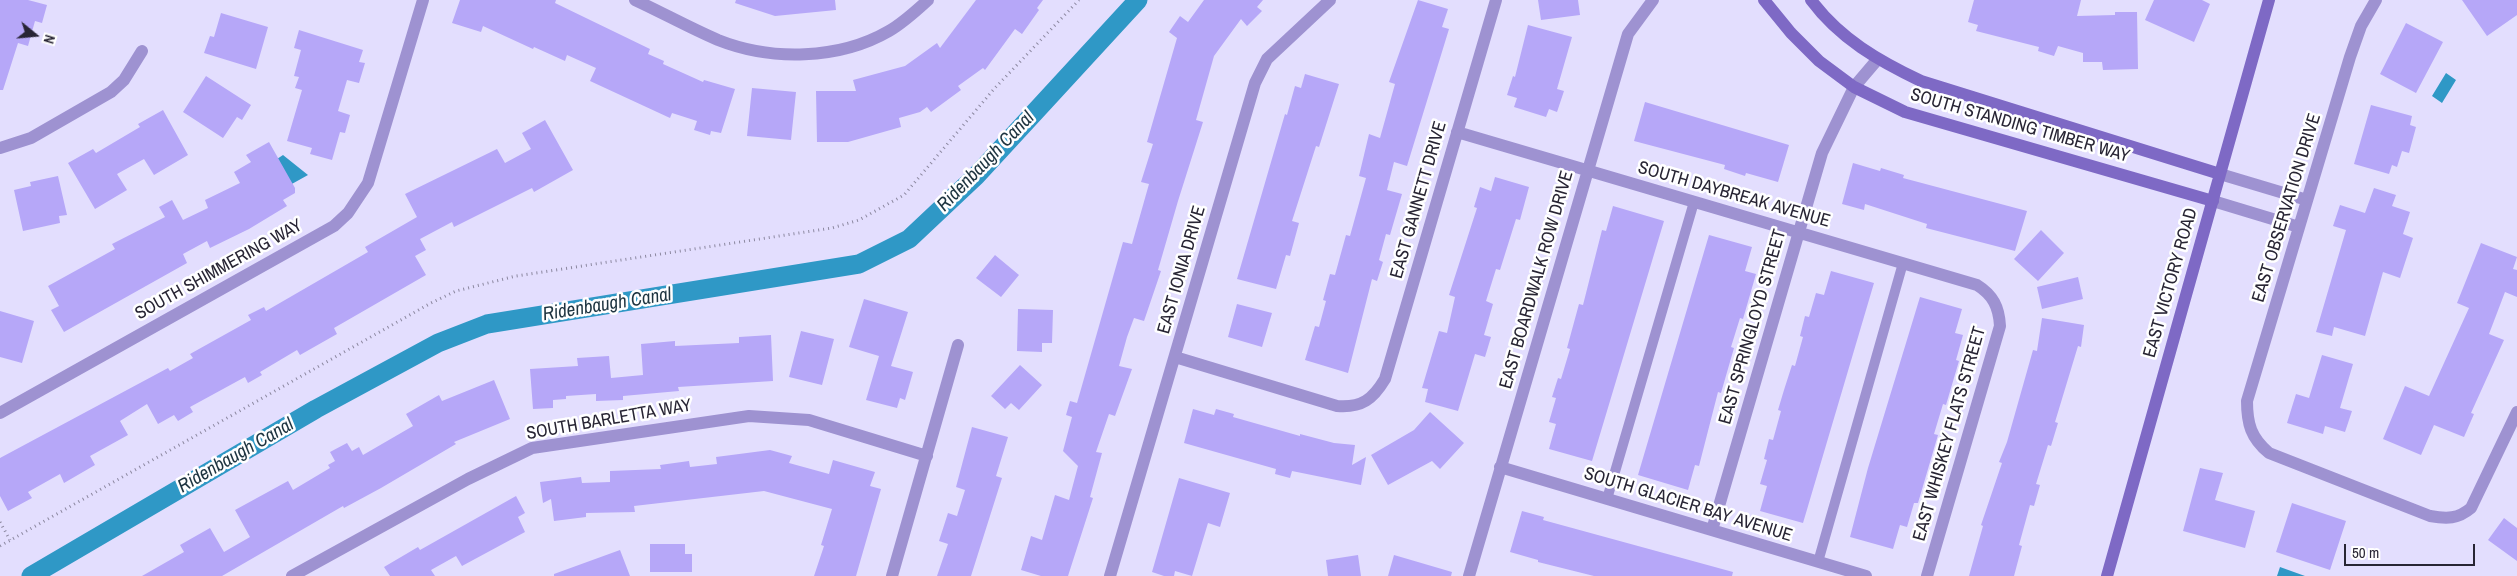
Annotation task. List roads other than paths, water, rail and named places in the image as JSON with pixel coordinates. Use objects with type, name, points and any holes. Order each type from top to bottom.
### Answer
[{"type":"street","name":"SOUTH SHIMMERING WAY","points":[[0,413],[334,226],[348,213],[368,183],[423,0]]},
{"type":"street","points":[[635,0],[719,40],[758,52],[794,54],[843,48],[867,42],[890,31],[928,0]]},
{"type":"street","name":"EAST IONIA DRIVE","points":[[1110,576],[1255,82],[1267,59],[1330,0]]},
{"type":"street","name":"EAST GANNETT DRIVE","points":[[1174,357],[1338,406],[1351,407],[1364,404],[1377,393],[1385,379],[1496,0]]},
{"type":"street","name":"EAST BOARDWALK ROW DRIVE","points":[[1469,576],[1628,34],[1653,0]]},
{"type":"street","name":"SOUTH STANDING TIMBER WAY","points":[[1764,0],[1791,33],[1819,61],[1854,86],[1905,112],[2300,227]]},
{"type":"street","name":"SOUTH STANDING TIMBER WAY","points":[[1812,0],[1846,38],[1877,60],[1921,81],[2307,200]]},
{"type":"street","name":"EAST VICTORY ROAD","points":[[2106,576],[2269,0]]},
{"type":"street","name":"EAST OBSERVATION DRIVE","points":[[2376,0],[2361,26],[2350,57],[2248,401],[2247,419],[2250,430],[2258,444],[2269,452],[2430,516],[2445,519],[2461,516],[2471,508],[2478,498],[2517,412]]},
{"type":"street","points":[[0,148],[31,138],[112,92],[124,80],[142,51]]},
{"type":"street","name":"EAST SPRINGLOYD STREET","points":[[1712,530],[1822,153],[1854,86],[1877,60]]},
{"type":"street","name":"SOUTH DAYBREAK AVENUE","points":[[1457,132],[1976,285],[1987,291],[1994,301]]},
{"type":"street","name":"EAST WHISKEY FLATS STREET","points":[[1927,576],[2000,326],[1999,313],[1994,301]]},
{"type":"street","points":[[892,576],[928,456],[958,345]]},
{"type":"street","name":"SOUTH BARLETTA WAY","points":[[292,576],[468,479],[532,448],[748,416],[809,420],[928,456]]},
{"type":"street","name":"SOUTH GLACIER BAY AVENUE","points":[[1500,467],[1866,576]]},
{"type":"lane","points":[[1607,499],[1694,202]]},
{"type":"lane","points":[[1818,562],[1903,263]]},
{"type":"water","points":[[2446,73],[2456,80],[2442,103],[2432,96]]},
{"type":"water","points":[[283,155],[308,175],[290,185],[277,159]]},
{"type":"water","points":[[2280,567],[2305,576],[2277,576]]},
{"type":"waterway","name":"Ridenbaugh Canal","points":[[31,576],[316,409],[438,343],[487,324],[859,264],[909,239],[976,176],[1138,0]]}]
